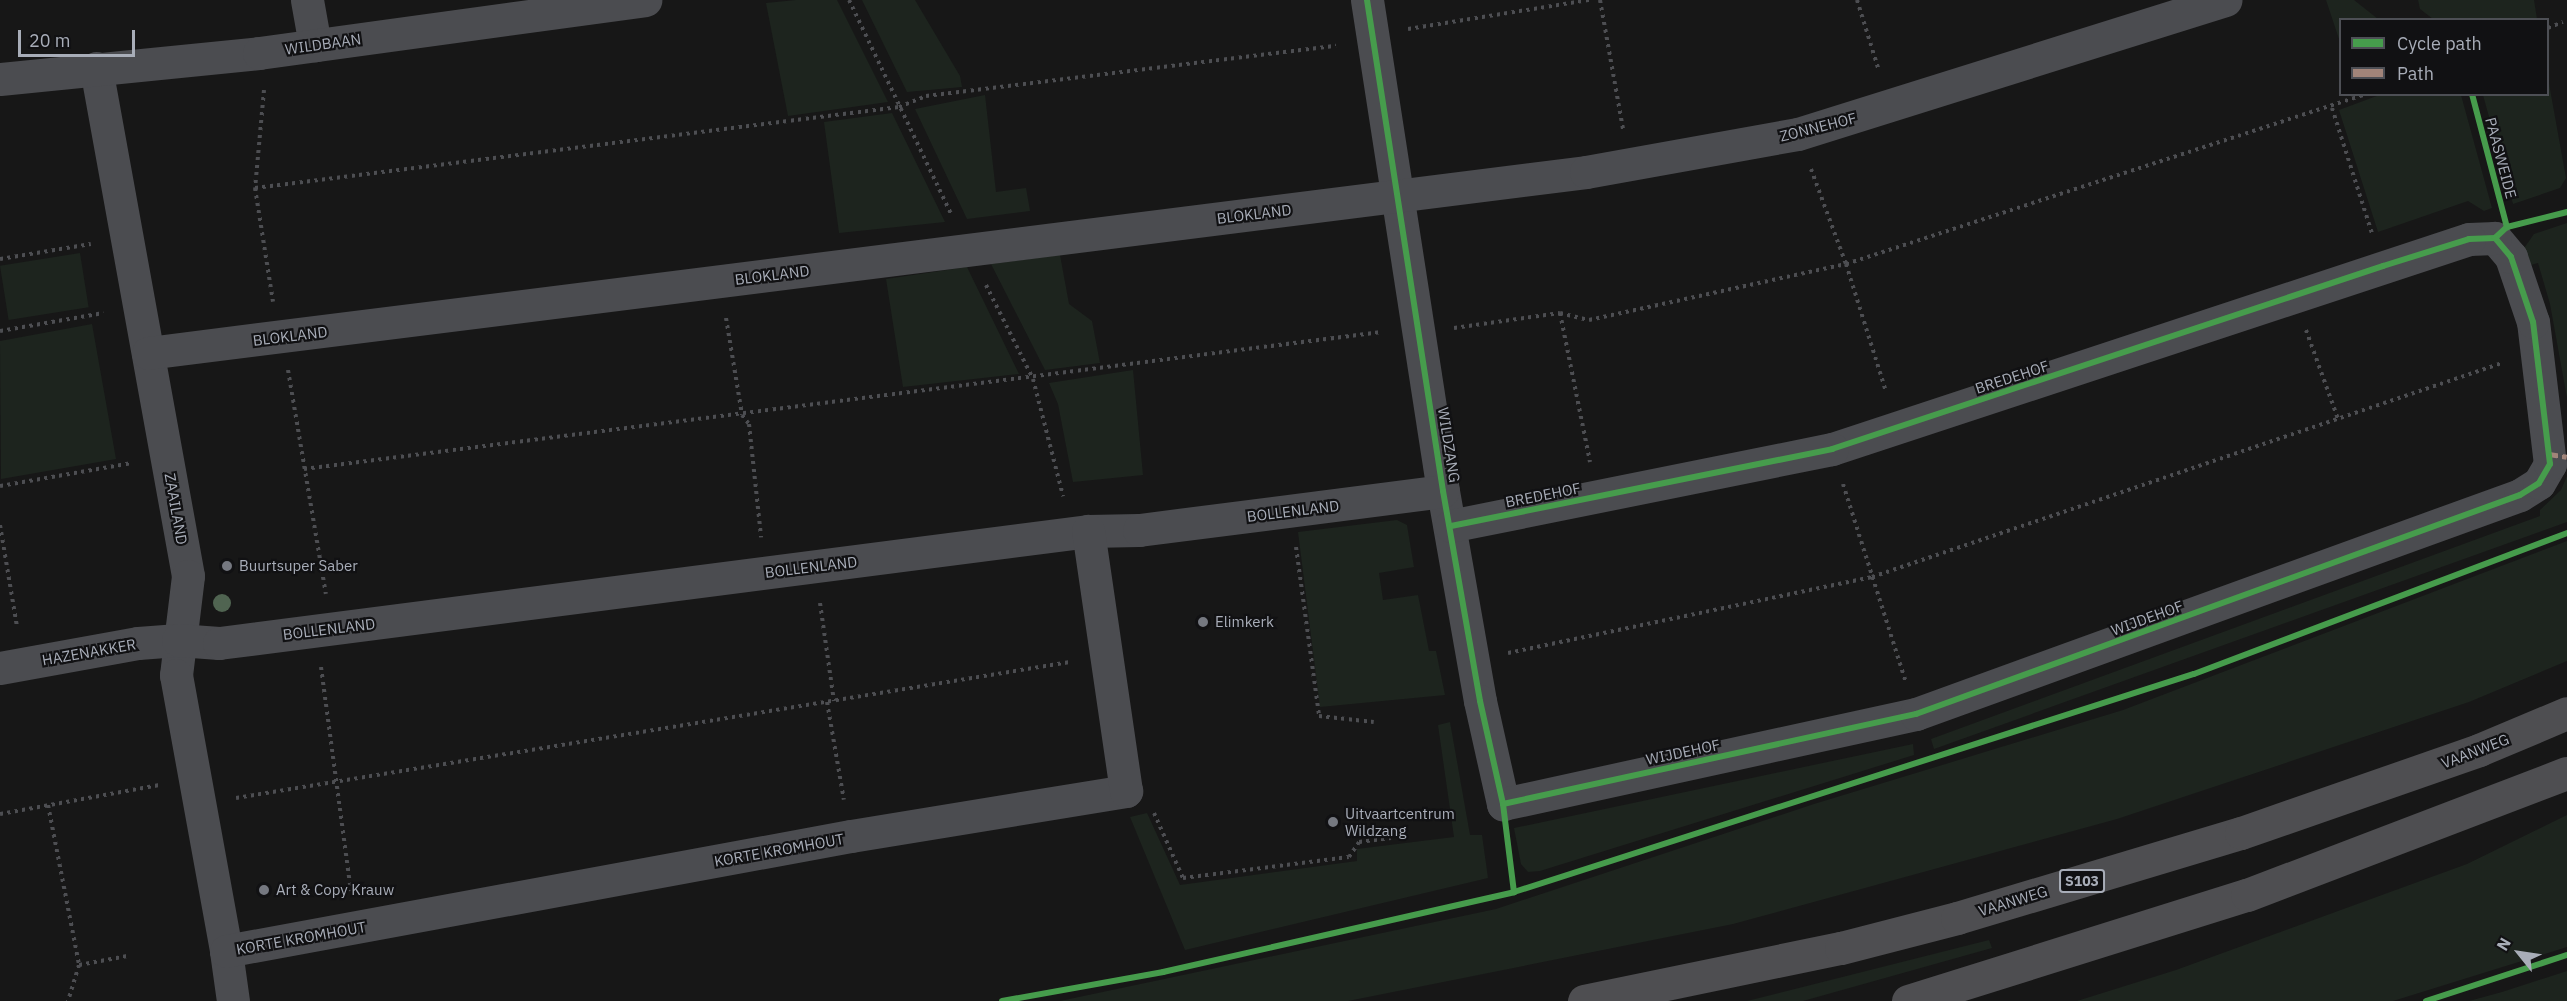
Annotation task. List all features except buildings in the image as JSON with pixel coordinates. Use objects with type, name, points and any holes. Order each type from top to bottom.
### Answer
[{"type":"highway","name":"VAANWEG","points":[[1584,1001],[1841,948],[1957,918],[2241,833],[2480,750],[2567,713]]},
{"type":"highway","points":[[1908,1001],[2247,895],[2567,773]]},
{"type":"street","points":[[308,0],[315,45]]},
{"type":"street","name":"WILDBAAN","points":[[0,79],[315,45],[645,0]]},
{"type":"street","name":"WILDZANG","points":[[1367,0],[1443,491],[1451,526],[1472,661],[1503,804]]},
{"type":"street","name":"ZONNEHOF","points":[[1396,194],[1630,164],[1798,134],[1890,108],[2226,0]]},
{"type":"street","name":"ZAAILAND","points":[[96,68],[188,576],[178,640],[176,675],[226,951]]},
{"type":"street","name":"BLOKLAND","points":[[148,353],[720,282],[1396,194]]},
{"type":"street","name":"BREDEHOF","points":[[1451,526],[1832,449],[2383,266],[2469,239],[2495,238]]},
{"type":"street","name":"WIJDEHOF","points":[[1503,804],[1916,714],[2520,495],[2539,483],[2550,464],[2533,321],[2511,257],[2495,238]]},
{"type":"street","name":"BOLLENLAND","points":[[178,640],[219,643],[1088,531],[1140,530],[1443,491]]},
{"type":"street","points":[[1088,531],[1126,790]]},
{"type":"street","name":"HAZENAKKER","points":[[12,666],[178,640]]},
{"type":"street","name":"KORTE KROMHOUT","points":[[233,1001],[226,951],[851,836],[1126,790]]},
{"type":"path","points":[[255,188],[899,107],[926,96],[1333,47],[1372,35],[1590,0]]},
{"type":"path","points":[[1600,0],[1630,164]]},
{"type":"path","points":[[1857,0],[1890,108]]},
{"type":"path","points":[[2561,11],[2565,34]]},
{"type":"path","points":[[2549,27],[2563,22]]},
{"type":"path","points":[[304,469],[1419,327],[1445,329],[1560,313],[1589,320],[1846,264],[2332,108],[2361,96]]},
{"type":"path","points":[[2332,108],[2383,266]]},
{"type":"path","points":[[1798,134],[1846,264],[1896,427]]},
{"type":"path","points":[[0,259],[126,239]]},
{"type":"path","points":[[720,282],[742,415],[749,424],[765,573]]},
{"type":"path","points":[[2294,297],[2338,419]]},
{"type":"path","points":[[0,331],[139,305]]},
{"type":"path","points":[[1560,313],[1597,497]]},
{"type":"path","points":[[1472,661],[1872,577],[2536,352]]},
{"type":"path","points":[[1832,449],[1916,714]]},
{"type":"path","points":[[0,486],[166,457]]},
{"type":"path","points":[[1291,511],[1319,716],[1374,722]]},
{"type":"path","points":[[0,525],[12,666]]},
{"type":"path","points":[[814,566],[834,701]]},
{"type":"path","points":[[316,630],[334,782],[357,928]]},
{"type":"path","points":[[0,814],[48,805],[197,791],[334,782],[1106,657]]},
{"type":"path","points":[[827,702],[851,836]]},
{"type":"path","points":[[1126,790],[1153,810],[1184,878],[1349,857],[1359,842],[1391,838]]},
{"type":"path","points":[[48,805],[79,965],[68,1001]]},
{"type":"path","points":[[79,965],[127,956]]},
{"type":"shaded area","points":[[837,0],[888,102],[788,116],[766,3]]},
{"type":"shaded area","points":[[862,0],[915,0],[960,76],[962,87],[907,92]]},
{"type":"shaded area","points":[[2326,0],[2354,0],[2377,18],[2339,18],[2339,39]]},
{"type":"shaded area","points":[[2418,0],[2534,0],[2537,18],[2432,18],[2420,9]]},
{"type":"shaded area","points":[[2549,84],[2566,178],[2560,188],[2513,204],[2483,96],[2549,96]]},
{"type":"shaded area","points":[[985,95],[996,192],[1026,188],[1030,211],[967,219],[915,109]]},
{"type":"shaded area","points":[[2377,96],[2461,96],[2492,208],[2484,211],[2468,201],[2378,232],[2339,110]]},
{"type":"shaded area","points":[[892,113],[945,222],[839,233],[824,122]]},
{"type":"shaded area","points":[[2567,223],[2567,398],[2550,304],[2538,263],[2527,266],[2522,251],[2534,234]]},
{"type":"shaded area","points":[[80,253],[89,307],[9,320],[0,266]]},
{"type":"shaded area","points":[[1060,255],[1069,304],[1092,321],[1100,363],[1045,370],[991,264]]},
{"type":"shaded area","points":[[967,267],[1019,374],[903,387],[886,279]]},
{"type":"shaded area","points":[[92,324],[116,459],[1,479],[0,341]]},
{"type":"shaded area","points":[[1133,370],[1143,475],[1073,482],[1058,404],[1049,383]]},
{"type":"shaded area","points":[[2567,476],[2567,522],[1934,749],[1931,739],[2540,516],[2540,510],[2561,490]]},
{"type":"shaded area","points":[[1397,520],[1407,525],[1414,567],[1379,573],[1383,600],[1418,595],[1429,651],[1436,651],[1445,695],[1320,707],[1298,532]]},
{"type":"shaded area","points":[[2567,541],[2567,661],[2469,702],[2117,819],[1733,924],[1348,1001],[1060,1001],[1496,909],[1814,804],[2123,710]]},
{"type":"shaded area","points":[[1450,722],[1470,835],[1482,835],[1488,878],[1185,950],[1130,817],[1147,813],[1180,885],[1357,861],[1357,849],[1454,837],[1438,725]]},
{"type":"shaded area","points":[[1913,744],[1914,755],[1540,871],[1528,872],[1521,864],[1514,828]]},
{"type":"shaded area","points":[[2567,815],[2567,947],[2393,1001],[2077,1001],[2176,970],[2467,864]]},
{"type":"shaded area","points":[[1989,940],[1992,948],[1803,1001],[1747,1001]]},
{"type":"shaded area","points":[[2567,971],[2567,1001],[2469,1001],[2502,992]]},
{"type":"marked path","points":[[2549,454],[2567,457]]},
{"type":"cycle path","points":[[1367,0],[1443,491],[1480,701],[1503,804],[1514,892]]},
{"type":"cycle path","name":"PAASWEIDE","points":[[2473,96],[2507,227]]},
{"type":"cycle path","points":[[1451,526],[1832,449],[2383,266],[2469,239],[2495,238],[2507,227],[2567,212]]},
{"type":"cycle path","points":[[1503,804],[1916,714],[2520,495],[2539,483],[2550,464],[2533,322],[2511,257],[2495,238]]},
{"type":"cycle path","points":[[1002,1001],[1163,972],[1514,892],[2194,674],[2567,533]]},
{"type":"cycle path","points":[[2426,1001],[2567,955]]},
{"type":"place","name":"Buurtsuper Saber","points":[[227,566]]},
{"type":"place","name":"Elimkerk","points":[[1203,622]]},
{"type":"place","name":"Uitvaartcentrum Wildzang","points":[[1333,822]]},
{"type":"place","name":"Art & Copy Krauw","points":[[264,890]]}]
